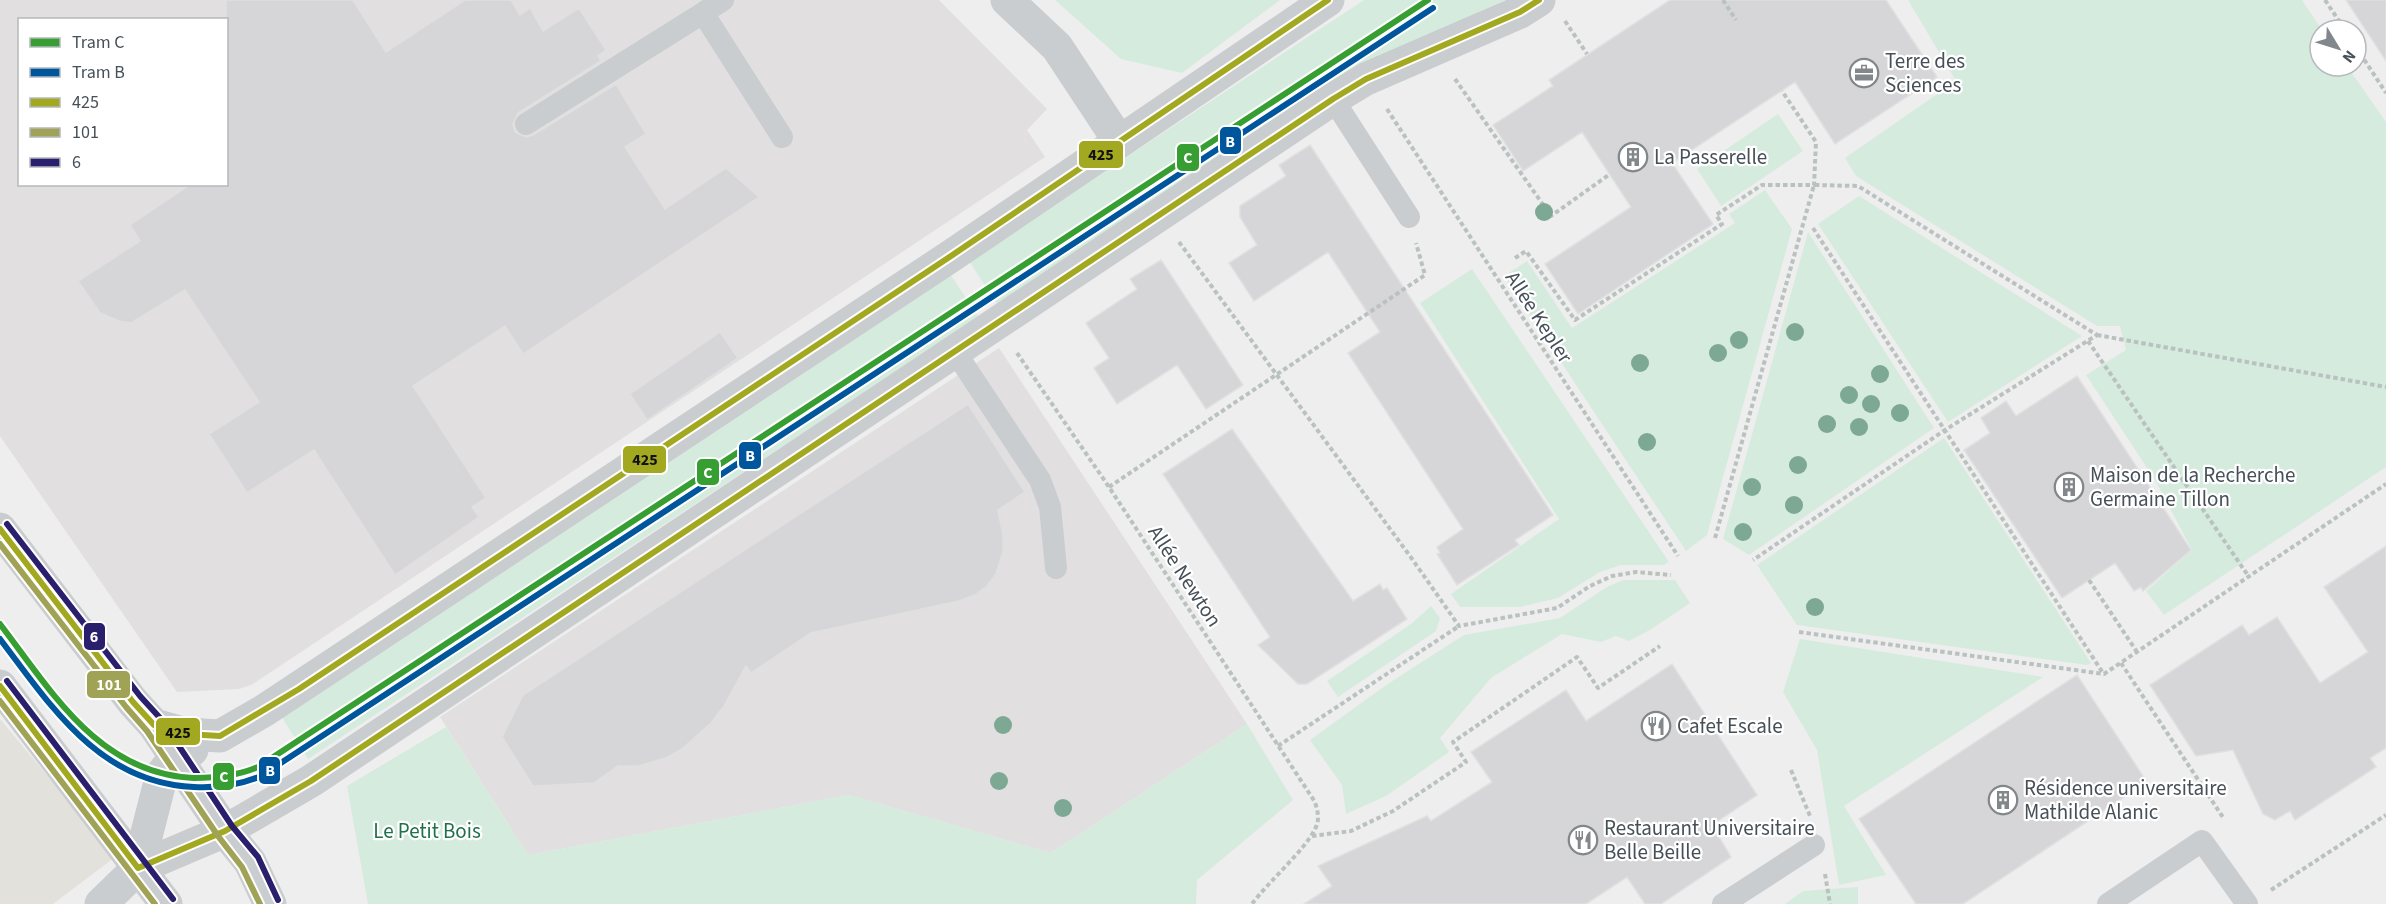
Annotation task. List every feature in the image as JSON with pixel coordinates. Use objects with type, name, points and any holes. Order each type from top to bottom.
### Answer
[{"type":"street","points":[[1007,0],[1057,47],[1119,141]]},
{"type":"street","points":[[138,868],[162,774],[175,758],[220,736],[308,683],[1328,0]]},
{"type":"street","points":[[101,904],[138,868],[225,831],[311,781],[954,350],[1366,79],[1520,12],[1551,8]]},
{"type":"street","points":[[0,529],[133,702],[154,725],[225,831],[250,862],[270,904]]},
{"type":"street","points":[[0,686],[166,904]]},
{"type":"street","points":[[154,725],[186,734],[220,736]]},
{"type":"lane","points":[[526,124],[723,0]]},
{"type":"lane","points":[[703,13],[782,137]]},
{"type":"lane","points":[[1334,99],[1409,217]]},
{"type":"lane","points":[[954,350],[1040,480],[1050,507],[1056,568]]},
{"type":"lane","points":[[2108,904],[2202,841],[2255,899]]},
{"type":"lane","points":[[1723,904],[1814,845]]},
{"type":"path","points":[[1723,0],[1736,20]]},
{"type":"path","points":[[2325,0],[2337,18]]},
{"type":"path","points":[[1551,8],[1587,54]]},
{"type":"path","points":[[2368,65],[2386,93]]},
{"type":"path","points":[[1453,76],[1551,216],[1610,174]]},
{"type":"path","points":[[1715,538],[1814,185],[1816,142],[1782,91]]},
{"type":"path","name":"Allée Kepler","points":[[1383,103],[1678,556]]},
{"type":"path","points":[[1515,258],[1526,251],[1575,320],[1722,224],[1716,215],[1762,184],[1858,186],[2097,335],[2386,387]]},
{"type":"path","points":[[1109,487],[1425,275],[1409,217]]},
{"type":"path","points":[[1813,228],[2104,674]]},
{"type":"path","points":[[1177,239],[1459,626]]},
{"type":"path","points":[[1753,560],[1945,430],[2097,335]]},
{"type":"path","points":[[2088,341],[2249,577]]},
{"type":"path","name":"Allée Newton","points":[[1013,348],[1109,487],[1315,802],[1318,820],[1311,836]]},
{"type":"path","points":[[1799,632],[2104,674],[2386,484]]},
{"type":"path","points":[[1278,746],[1459,626],[1557,608],[1590,586],[1612,576],[1636,572],[1671,575]]},
{"type":"path","points":[[2089,580],[2137,652]]},
{"type":"path","points":[[1252,904],[1268,882],[1311,836],[1351,831],[1393,811],[1466,762],[1453,742],[1578,657],[1598,688],[1660,646]]},
{"type":"path","points":[[2121,663],[2226,822]]},
{"type":"path","points":[[1791,771],[1818,834],[1814,845]]},
{"type":"path","points":[[2255,899],[2386,815]]},
{"type":"path","points":[[2265,880],[2276,897]]},
{"type":"shaded area","points":[[0,0],[939,0],[1047,109],[1027,130],[1045,157],[253,684],[239,689],[177,692],[0,436]]},
{"type":"shaded area","points":[[999,348],[1247,724],[1051,853],[849,795],[528,855],[440,717]]},
{"type":"shaded area","points":[[0,719],[115,857],[53,904],[0,904]]},
{"type":"green space","points":[[1055,0],[1280,0],[1182,73],[1121,59]]},
{"type":"green space","points":[[1364,0],[1505,0],[1446,27],[997,304],[969,261]]},
{"type":"green space","points":[[1908,0],[2302,0],[2314,18],[2308,18],[2308,78],[2355,78],[2386,122],[2386,467],[2164,615],[2146,591],[2192,550],[2155,480],[2086,375],[2126,350],[2120,326],[2097,326],[1856,176],[1845,158],[1956,81]]},
{"type":"green space","points":[[1778,114],[1803,151],[1721,206],[1697,169]]},
{"type":"green space","points":[[1765,190],[1792,229],[1707,535],[1686,551],[1504,276],[1527,261],[1572,328],[1735,223],[1729,214]]},
{"type":"green space","points":[[1859,196],[2082,336],[1948,422],[1818,224]]},
{"type":"green space","points":[[1808,232],[1934,428],[1749,555],[1723,539]]},
{"type":"green space","points":[[1472,269],[1669,562],[1664,565],[1621,565],[1600,572],[1558,598],[1520,607],[1460,607],[1451,594],[1559,519],[1420,303]]},
{"type":"green space","points":[[950,274],[979,317],[308,759],[280,714]]},
{"type":"green space","points":[[1944,438],[2091,663],[2087,665],[1797,625],[1757,565]]},
{"type":"green space","points":[[1623,580],[1675,580],[1690,603],[1629,641],[1616,636],[1601,642],[1562,634],[1491,678],[1440,738],[1449,752],[1386,796],[1346,814],[1342,785],[1310,740],[1389,683],[1464,635],[1560,618],[1607,587]]},
{"type":"green space","points":[[1431,606],[1440,618],[1436,631],[1338,697],[1327,681],[1411,624]]},
{"type":"green space","points":[[1800,639],[2043,677],[1844,806],[1886,875],[1839,885],[1817,750],[1783,692]]},
{"type":"green space","name":"Le Petit Bois","points":[[1247,724],[1293,800],[1197,880],[1196,904],[368,904],[347,786],[446,727],[528,855],[849,795],[1051,853]]},
{"type":"green space","points":[[1858,887],[1858,904],[1785,904],[1803,891]]},
{"type":"building","points":[[226,0],[353,0],[386,52],[465,0],[511,0],[520,15],[530,8],[543,31],[579,8],[606,50],[598,56],[601,61],[518,113],[513,124],[515,132],[526,137],[533,135],[616,84],[646,134],[625,147],[665,209],[726,168],[759,197],[523,354],[505,326],[413,386],[486,498],[472,507],[479,517],[395,575],[314,450],[247,493],[209,434],[259,402],[185,290],[131,323],[100,313],[78,281],[140,241],[130,225],[188,186],[228,186],[228,18],[226,18]]},
{"type":"building","name":"La Passerelle","points":[[1670,0],[1886,0],[1937,77],[1835,144],[1795,82],[1672,163],[1713,224],[1578,314],[1545,264],[1631,207],[1582,132],[1523,171],[1493,125],[1553,86],[1549,80]]},
{"type":"building","points":[[2346,0],[2386,0],[2386,61],[2368,34],[2368,18],[2358,18]]},
{"type":"building","points":[[1310,145],[1553,515],[1515,540],[1519,545],[1457,585],[1437,554],[1440,553],[1437,547],[1463,529],[1348,353],[1380,332],[1328,252],[1254,301],[1229,263],[1257,245],[1240,217],[1240,206],[1286,176],[1279,165]]},
{"type":"building","points":[[1161,260],[1243,385],[1206,409],[1177,365],[1117,404],[1094,368],[1109,358],[1086,323],[1137,289],[1130,279]]},
{"type":"building","points":[[720,332],[738,358],[647,420],[630,394]]},
{"type":"building","name":"Maison de la Recherche Germaine Tillon","points":[[2077,376],[2191,550],[2143,591],[2141,587],[2134,591],[2115,563],[2062,598],[1964,450],[1990,433],[1981,418],[2006,401],[2016,416]]},
{"type":"building","points":[[968,404],[1025,492],[998,510],[1003,535],[1003,552],[996,574],[987,586],[975,595],[959,601],[811,633],[751,673],[746,666],[724,706],[711,723],[682,749],[666,758],[638,766],[618,766],[594,783],[533,786],[502,737],[523,695]]},
{"type":"building","points":[[1232,429],[1353,601],[1380,584],[1383,590],[1387,588],[1407,619],[1307,684],[1298,684],[1258,645],[1270,637],[1163,474]]},
{"type":"building","points":[[2386,546],[2386,748],[2370,758],[2376,767],[2295,820],[2290,811],[2275,820],[2263,814],[2233,750],[2196,756],[2150,685],[2242,625],[2249,635],[2277,617],[2320,683],[2368,652],[2324,587]]},
{"type":"building","points":[[1672,664],[1757,795],[1712,825],[1731,857],[1661,904],[1645,904],[1627,877],[1586,904],[1304,904],[1332,886],[1318,866],[1427,816],[1431,821],[1492,782],[1471,752],[1566,690],[1586,721]]},
{"type":"building","name":"Résidence universitaire Mathilde Alanic","points":[[2077,675],[2147,782],[1963,904],[1916,904],[1859,819]]},
{"type":"tram line","name":"C","points":[[0,624],[59,702],[81,725],[105,745],[131,762],[161,773],[194,778],[227,776],[258,767],[1428,0]]},
{"type":"tram line","name":"B","points":[[0,639],[38,690],[80,737],[104,756],[131,772],[160,782],[194,787],[228,785],[261,776],[1433,8]]},
{"type":"transit line","name":"425","points":[[0,529],[133,702],[154,725],[186,734],[220,736],[299,689],[951,256],[1328,0]]},
{"type":"transit line","name":"425","points":[[0,686],[138,868],[225,831],[311,781],[1333,99],[1366,79],[1520,12],[1539,0]]},
{"type":"transit line","name":"6","points":[[7,524],[140,696],[161,719],[232,826],[258,857],[278,900]]},
{"type":"transit line","name":"101","points":[[0,544],[147,731],[218,836],[242,867],[260,904]]},
{"type":"transit line","name":"6","points":[[7,681],[173,899]]},
{"type":"transit line","name":"101","points":[[0,701],[155,904]]},
{"type":"place","name":"Terre des Sciences","points":[[1864,73]]},
{"type":"place","name":"La Passerelle","points":[[1633,157]]},
{"type":"place","name":"Maison de la Recherche Germaine Tillon","points":[[2069,487]]},
{"type":"place","name":"Cafet Escale","points":[[1656,726]]},
{"type":"place","name":"Résidence universitaire Mathilde Alanic","points":[[2003,800]]},
{"type":"place","name":"Restaurant Universitaire Belle Beille","points":[[1583,840]]}]
